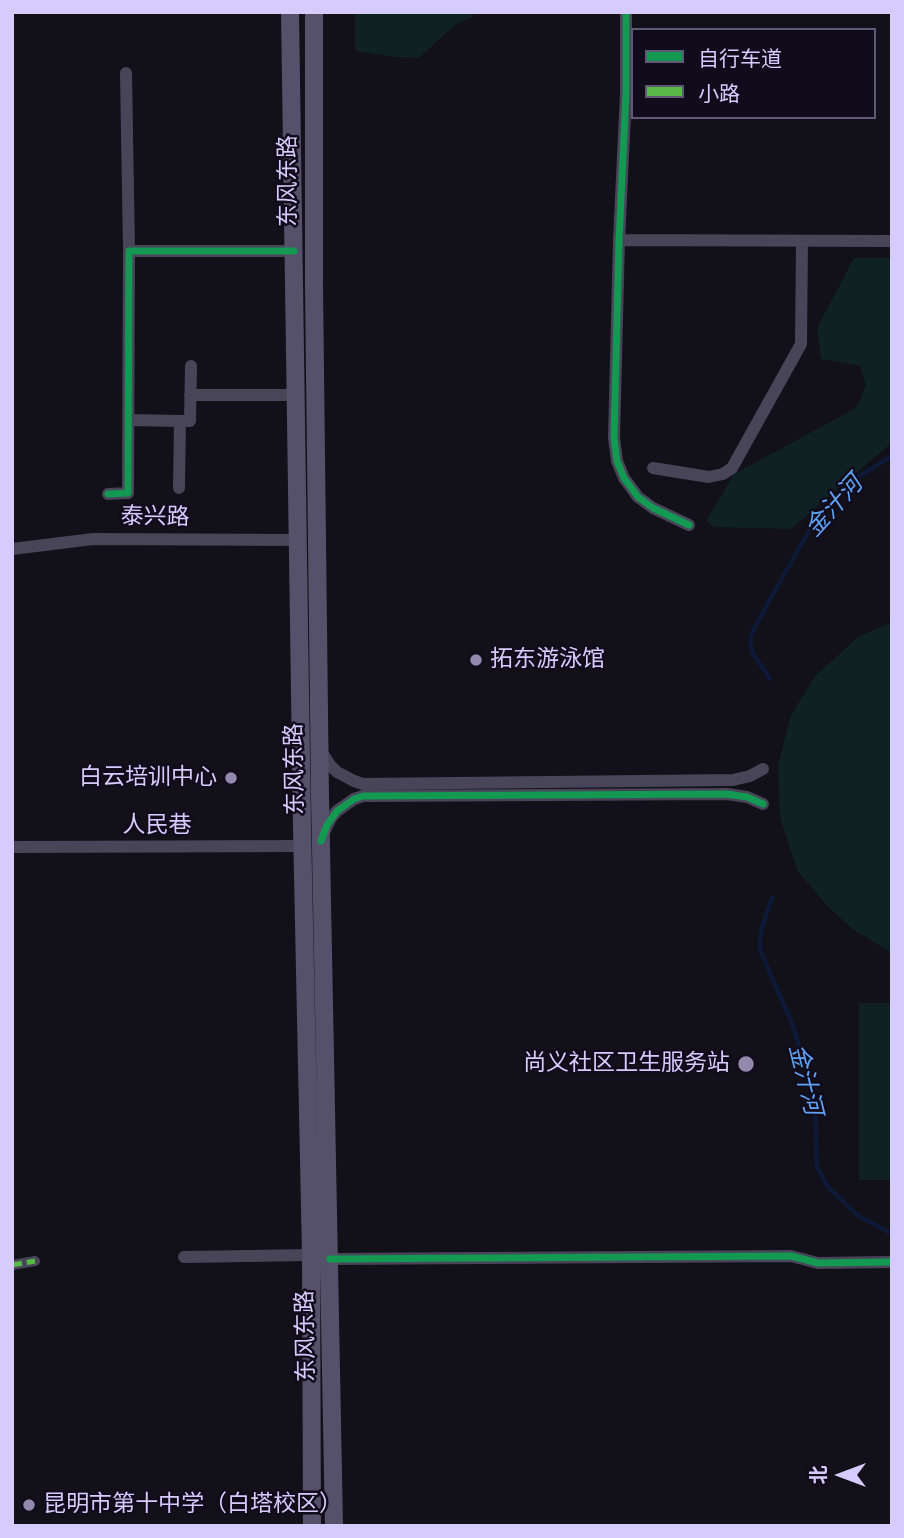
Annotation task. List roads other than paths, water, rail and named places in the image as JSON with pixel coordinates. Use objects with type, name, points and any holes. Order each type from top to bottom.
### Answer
[{"type":"main road","name":"东风东路","points":[[290,12],[312,1526]]},
{"type":"main road","name":"东风东路","points":[[314,12],[314,286],[321,841],[334,1526]]},
{"type":"main road","points":[[303,854],[318,856],[322,862]]},
{"type":"street","points":[[626,12],[626,93],[614,438],[617,461],[624,478],[638,497],[653,508],[689,525]]},
{"type":"street","points":[[108,494],[128,493],[129,251],[126,72]]},
{"type":"street","points":[[619,240],[892,241]]},
{"type":"street","points":[[653,468],[709,477],[723,474],[732,468],[801,344],[802,241]]},
{"type":"street","points":[[129,251],[294,251]]},
{"type":"street","points":[[129,420],[190,421],[191,366]]},
{"type":"street","points":[[190,395],[296,395]]},
{"type":"street","points":[[179,488],[180,421]]},
{"type":"street","name":"泰兴路","points":[[12,548],[93,538],[298,540]]},
{"type":"street","points":[[320,749],[337,772],[363,784],[733,780],[763,769]]},
{"type":"street","points":[[321,841],[326,827],[337,811],[363,796],[727,794],[747,797],[763,804]]},
{"type":"street","name":"人民巷","points":[[12,847],[303,854]]},
{"type":"street","points":[[184,1257],[310,1255]]},
{"type":"street","points":[[330,1259],[791,1256],[818,1263],[892,1262]]},
{"type":"street","points":[[12,1265],[35,1261]]},
{"type":"waterway","name":"金汁河","points":[[770,679],[752,652],[750,640],[754,628],[811,527],[857,478],[892,456]]},
{"type":"waterway","name":"金汁河","points":[[772,898],[763,924],[760,950],[793,1026],[806,1068],[815,1109],[817,1167],[828,1187],[857,1215],[892,1232]]},
{"type":"place","name":"拓东游泳馆","points":[[476,660]]},
{"type":"place","name":"白云培训中心","points":[[231,778]]},
{"type":"place","name":"尚义社区卫生服务站","points":[[746,1064]]},
{"type":"place","name":"昆明市第十中学（白塔校区）","points":[[29,1505]]}]
